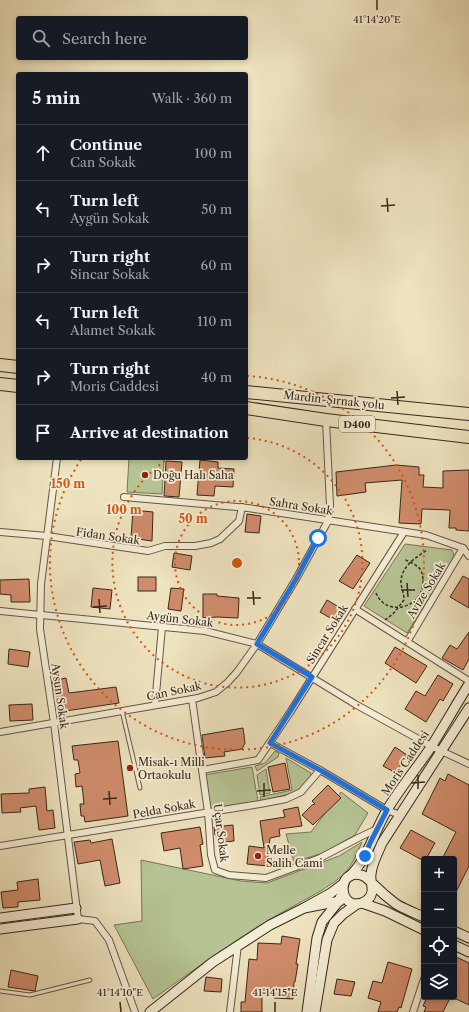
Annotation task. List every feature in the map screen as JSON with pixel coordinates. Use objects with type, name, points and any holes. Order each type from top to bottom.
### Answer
[{"type":"highway","points":[[0,365],[16,367]]},
{"type":"highway","points":[[0,384],[16,386]]},
{"type":"highway","name":"Mardin-Şırnak yolu","points":[[248,392],[469,414]]},
{"type":"highway","name":"Mardin-Şırnak yolu","points":[[248,408],[326,420],[469,437]]},
{"type":"street","name":"Can Sokak","points":[[0,732],[192,699],[216,692],[228,682],[257,644],[296,579],[328,521],[330,506],[326,420]]},
{"type":"street","name":"Aysun Sokak","points":[[57,460],[41,584],[40,629],[54,723],[66,836],[78,919]]},
{"type":"street","name":"Sahra Sokak","points":[[124,497],[242,507],[426,535],[462,548],[469,556]]},
{"type":"street","name":"Fidan Sokak","points":[[0,532],[47,536],[148,552],[164,546],[195,546],[211,543],[220,539],[239,521],[242,507]]},
{"type":"street","name":"Sincar Sokak","points":[[202,770],[258,760],[404,532]]},
{"type":"street","name":"Avize Sokak","points":[[407,642],[462,548]]},
{"type":"street","points":[[355,610],[469,683]]},
{"type":"street","name":"Aygün Sokak","points":[[0,611],[205,631],[257,644],[355,704],[431,746],[469,764]]},
{"type":"street","points":[[155,706],[162,627]]},
{"type":"street","name":"Moris Caddesi","points":[[346,888],[365,856],[387,810],[431,746],[469,683]]},
{"type":"street","name":"Uçar Sokak","points":[[192,699],[208,812],[211,855],[215,870],[229,875],[266,878],[320,858],[360,837],[377,830]]},
{"type":"street","points":[[315,1012],[327,940],[334,923],[343,914],[370,897],[372,893],[370,875],[373,862],[382,843],[469,708]]},
{"type":"street","points":[[270,743],[320,770],[387,810],[400,815]]},
{"type":"street","name":"Pelda Sokak","points":[[0,846],[286,799],[301,792],[320,770]]},
{"type":"street","points":[[307,1012],[317,938],[322,922],[338,902],[346,888],[359,874],[364,876],[398,905],[421,916]]},
{"type":"street","points":[[346,888],[359,904],[385,911],[421,929]]},
{"type":"street","points":[[150,1012],[213,962],[238,945],[270,925],[330,893],[346,888]]},
{"type":"street","points":[[304,908],[338,902]]},
{"type":"street","points":[[0,918],[76,908]]},
{"type":"street","points":[[0,929],[78,919],[95,921],[108,940],[135,1012]]},
{"type":"street","points":[[457,932],[469,938]]},
{"type":"street","points":[[230,1012],[238,945]]},
{"type":"street","points":[[457,946],[469,952]]},
{"type":"street","points":[[413,1012],[421,988]]},
{"type":"lane","points":[[122,711],[140,788]]},
{"type":"lane","points":[[0,991],[30,995],[90,980]]},
{"type":"path","points":[[378,624],[393,614],[404,600],[401,584],[403,570],[410,562],[427,550]]},
{"type":"path","points":[[376,593],[377,596],[385,603],[392,607],[407,606],[416,601],[423,587],[422,575],[419,568],[404,559]]},
{"type":"green space","name":"Doğu Halı Saha","points":[[129,460],[164,460],[162,494],[127,492]]},
{"type":"green space","points":[[405,544],[452,550],[455,558],[407,633],[364,606]]},
{"type":"green space","points":[[275,751],[279,753],[278,757],[257,771],[255,766],[265,763]]},
{"type":"green space","points":[[286,758],[311,773],[311,778],[297,792],[261,801],[260,797],[292,790]]},
{"type":"green space","points":[[252,767],[258,801],[210,809],[204,775]]},
{"type":"green space","points":[[266,769],[270,793],[260,795],[257,775]]},
{"type":"green space","points":[[341,792],[368,813],[355,835],[323,853],[294,862],[286,834],[311,832]]},
{"type":"green space","points":[[362,842],[354,860],[342,876],[316,894],[239,939],[153,999],[114,925],[142,921],[141,860],[241,881],[267,883],[339,856]]},
{"type":"building","points":[[200,460],[218,462],[218,468],[234,469],[233,487],[215,486],[214,496],[197,495]]},
{"type":"building","points":[[166,461],[182,462],[179,497],[164,496]]},
{"type":"building","points":[[396,465],[419,467],[419,475],[424,475],[423,487],[443,488],[443,471],[469,470],[469,531],[449,528],[450,510],[422,509],[421,524],[399,523],[402,480],[365,483],[366,492],[337,496],[336,472]]},
{"type":"building","points":[[133,510],[153,512],[152,541],[131,538]]},
{"type":"building","points":[[247,514],[261,516],[259,533],[245,532]]},
{"type":"building","points":[[174,553],[192,556],[190,570],[172,567]]},
{"type":"building","points":[[357,555],[370,563],[353,589],[339,581]]},
{"type":"building","points":[[463,576],[469,579],[469,608],[450,597]]},
{"type":"building","points":[[138,577],[156,577],[156,591],[138,591]]},
{"type":"building","points":[[29,579],[30,602],[11,602],[11,595],[0,594],[0,580]]},
{"type":"building","points":[[93,588],[112,590],[110,609],[91,607]]},
{"type":"building","points":[[171,588],[184,589],[181,611],[168,609]]},
{"type":"building","points":[[203,594],[217,594],[217,596],[239,598],[238,618],[203,618]]},
{"type":"building","points":[[327,600],[344,610],[337,622],[320,612]]},
{"type":"building","points":[[469,632],[469,659],[463,670],[442,658],[450,645],[457,649]]},
{"type":"building","points":[[395,647],[427,666],[416,683],[385,663]]},
{"type":"building","points":[[9,649],[30,652],[28,667],[8,664]]},
{"type":"building","points":[[438,675],[453,684],[443,701],[440,699],[426,722],[405,709],[416,691],[425,696]]},
{"type":"building","points":[[66,678],[69,693],[116,687],[119,703],[59,712],[56,692],[54,692],[52,681]]},
{"type":"building","points":[[32,704],[33,720],[10,721],[9,705]]},
{"type":"building","points":[[243,728],[245,743],[242,749],[224,752],[225,756],[205,758],[202,735]]},
{"type":"building","points":[[118,741],[128,816],[85,822],[84,816],[81,816],[80,804],[84,804],[82,786],[76,787],[75,774],[80,773],[78,760],[74,760],[72,746]]},
{"type":"building","points":[[395,747],[407,755],[396,773],[383,766]]},
{"type":"building","points":[[285,763],[290,789],[273,792],[268,767]]},
{"type":"building","points":[[448,774],[469,785],[469,866],[457,890],[457,856],[444,856],[456,832],[422,814],[440,778],[445,781]]},
{"type":"building","points":[[328,785],[341,798],[313,825],[302,815],[315,804],[312,801]]},
{"type":"building","points":[[45,787],[47,811],[53,810],[55,828],[39,830],[36,806],[20,808],[21,812],[2,813],[1,794],[29,793],[29,789]]},
{"type":"building","points":[[298,807],[302,826],[279,829],[280,836],[270,838],[267,866],[247,864],[249,846],[264,848],[260,821],[285,817],[283,810]]},
{"type":"building","points":[[233,825],[234,841],[218,845],[214,827]]},
{"type":"building","points":[[200,827],[203,844],[200,845],[203,866],[183,869],[180,848],[164,851],[161,833]]},
{"type":"building","points":[[411,830],[435,843],[428,856],[421,856],[421,859],[400,848]]},
{"type":"building","points":[[112,839],[120,883],[105,886],[100,860],[78,864],[74,842],[90,840],[91,843]]},
{"type":"building","points":[[38,879],[40,900],[18,902],[18,907],[3,908],[1,892],[18,890],[17,882]]},
{"type":"building","points":[[282,936],[300,939],[293,999],[274,998],[275,994],[262,993],[262,1012],[241,1012],[241,1002],[245,1002],[249,959],[257,960],[258,943],[281,944]]},
{"type":"building","points":[[457,957],[469,963],[469,1005],[457,999]]},
{"type":"building","points":[[388,962],[412,969],[401,1008],[399,1007],[397,1012],[378,1012],[381,1002],[368,998],[373,981],[382,983]]},
{"type":"building","points":[[11,970],[38,976],[35,991],[8,987]]},
{"type":"building","points":[[206,977],[222,979],[221,992],[204,991]]},
{"type":"building","points":[[337,979],[355,982],[351,996],[334,994]]},
{"type":"building","points":[[426,1000],[449,1000],[443,1012],[424,1012],[426,1007],[423,1006]]},
{"type":"place","name":"Doğu Halı Saha","points":[[145,475]]},
{"type":"place","name":"Misak-ı Milli Ortaokulu","points":[[130,768]]},
{"type":"place","name":"Melle Salih Cami","points":[[258,856]]},
{"type":"route","points":[[318,538],[296,579],[257,644],[312,677],[270,743],[320,770],[387,810],[365,856]]}]
